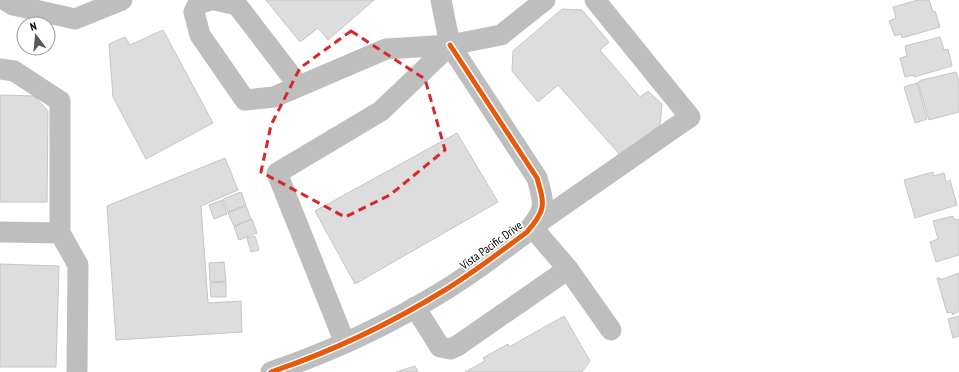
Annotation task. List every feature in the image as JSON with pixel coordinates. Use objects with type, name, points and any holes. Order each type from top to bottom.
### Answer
[{"type":"street","points":[[5,0],[13,5],[75,19],[122,0]]},
{"type":"street","points":[[211,0],[198,4],[194,12],[200,35],[245,100],[274,97],[386,49],[450,45],[501,36],[545,0]]},
{"type":"street","points":[[215,0],[238,5],[299,86]]},
{"type":"street","points":[[441,0],[450,45]]},
{"type":"street","points":[[595,0],[690,117],[532,226],[568,269],[611,330]]},
{"type":"street","points":[[345,343],[277,173],[381,111],[450,45]]},
{"type":"street","name":"Vista Pacific Drive","points":[[273,372],[316,357],[387,324],[446,290],[528,232],[538,220],[544,201],[537,178],[450,45]]},
{"type":"street","points":[[0,68],[14,71],[60,101],[60,232],[78,265],[77,372]]},
{"type":"street","points":[[0,232],[60,232]]},
{"type":"street","points":[[416,307],[440,347],[450,349],[457,346],[568,269]]},
{"type":"highlighted area","points":[[351,31],[425,79],[445,150],[390,195],[345,217],[261,172],[271,125],[300,68]]},
{"type":"building","points":[[266,0],[374,0],[328,40],[318,28],[300,42]]},
{"type":"building","points":[[918,0],[929,0],[933,12],[935,11],[940,27],[902,38],[901,34],[895,36],[889,21],[896,18],[893,7]]},
{"type":"building","points":[[562,9],[582,10],[609,42],[600,50],[640,97],[648,91],[662,104],[660,125],[621,156],[558,85],[538,102],[512,71],[513,51]]},
{"type":"building","points":[[163,30],[213,123],[146,159],[113,97],[109,44],[125,37],[130,45]]},
{"type":"building","points":[[940,37],[944,50],[948,49],[952,66],[914,77],[913,75],[905,77],[900,58],[907,56],[905,46]]},
{"type":"building","points":[[956,72],[959,81],[959,112],[929,120],[918,82]]},
{"type":"building","points":[[917,83],[927,119],[915,123],[904,87]]},
{"type":"building","points":[[0,95],[34,96],[48,111],[47,202],[0,202]]},
{"type":"building","points":[[457,133],[498,202],[355,284],[315,211]]},
{"type":"building","points":[[225,158],[238,190],[201,206],[208,303],[241,301],[242,332],[116,340],[107,206]]},
{"type":"building","points":[[933,172],[934,176],[944,173],[946,182],[950,180],[957,205],[915,218],[904,180]]},
{"type":"building","points":[[241,192],[246,205],[228,212],[223,199]]},
{"type":"building","points":[[222,200],[227,214],[214,219],[209,205]]},
{"type":"building","points":[[246,206],[251,219],[234,226],[228,213]]},
{"type":"building","points":[[953,216],[955,220],[959,219],[959,255],[936,262],[930,242],[938,239],[933,221]]},
{"type":"building","points":[[252,219],[257,233],[239,240],[234,227]]},
{"type":"building","points":[[255,236],[259,250],[251,252],[247,238]]},
{"type":"building","points":[[224,262],[226,281],[210,282],[209,263]]},
{"type":"building","points":[[0,264],[59,266],[56,367],[0,367]]},
{"type":"building","points":[[959,273],[959,310],[952,315],[952,312],[947,313],[937,278],[940,278],[940,280]]},
{"type":"building","points":[[226,282],[226,297],[211,297],[210,283]]},
{"type":"building","points":[[564,316],[590,361],[582,372],[465,372],[485,361],[483,358],[508,344],[509,347]]},
{"type":"building","points":[[959,316],[959,336],[953,338],[948,319]]},
{"type":"building","points":[[415,366],[418,372],[396,372]]},
{"type":"cycle path","points":[[271,372],[317,355],[361,336],[445,290],[466,277],[527,232],[538,218],[541,212],[542,201],[537,178],[450,45]]}]
